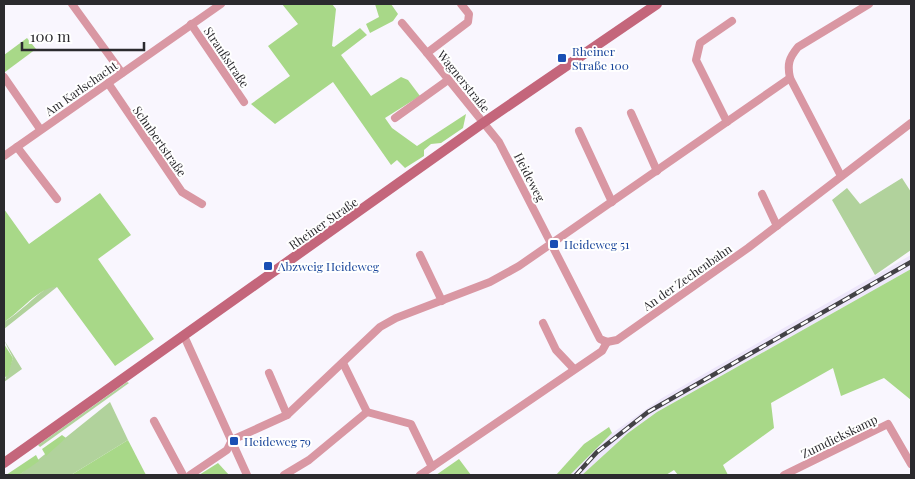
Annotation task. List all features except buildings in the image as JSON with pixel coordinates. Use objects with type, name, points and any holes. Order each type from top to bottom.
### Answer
[{"type":"main road","name":"Rheiner Straße","points":[[4,462],[483,123],[657,4]]},
{"type":"street","points":[[72,4],[122,73]]},
{"type":"street","name":"Am Karlschacht","points":[[4,156],[221,4]]},
{"type":"street","name":"Wagnerstraße","points":[[427,53],[468,22],[469,14],[461,4]]},
{"type":"street","points":[[841,176],[790,78],[788,67],[790,56],[798,47],[869,4]]},
{"type":"street","points":[[726,122],[696,60],[700,43],[732,21]]},
{"type":"street","name":"Wagnerstraße","points":[[402,23],[483,123]]},
{"type":"street","name":"Straußstraße","points":[[191,24],[244,102]]},
{"type":"street","points":[[4,77],[40,129]]},
{"type":"street","points":[[190,475],[227,450],[232,440],[287,415],[380,327],[396,318],[497,279],[552,244],[790,78]]},
{"type":"street","points":[[395,118],[448,80]]},
{"type":"street","name":"Schubertstraße","points":[[108,84],[182,192],[202,204]]},
{"type":"street","points":[[632,113],[657,171]]},
{"type":"street","name":"Heideweg","points":[[483,123],[499,142],[600,339],[607,342]]},
{"type":"street","name":"An der Zechenbahn","points":[[420,475],[602,351],[607,342],[616,340],[776,226],[911,123]]},
{"type":"street","points":[[580,131],[612,202]]},
{"type":"street","points":[[17,147],[57,198]]},
{"type":"street","points":[[762,194],[776,226]]},
{"type":"street","points":[[420,255],[442,301]]},
{"type":"street","points":[[542,323],[556,350],[574,369]]},
{"type":"street","points":[[184,336],[247,475]]},
{"type":"street","points":[[343,363],[367,412],[410,424],[432,467]]},
{"type":"street","points":[[269,373],[287,415]]},
{"type":"street","points":[[284,475],[309,460],[367,412]]},
{"type":"street","points":[[154,421],[183,475]]},
{"type":"street","name":"Zumdiekskamp","points":[[784,475],[888,424],[911,464]]},
{"type":"shaded area","points":[[911,255],[911,269],[657,412],[628,433],[582,475],[570,475],[611,434],[662,398]]},
{"type":"green space","points":[[282,4],[332,4],[336,9],[332,46],[334,47],[360,28],[367,35],[341,55],[371,96],[401,77],[408,80],[420,96],[385,118],[392,128],[417,146],[466,114],[463,128],[441,143],[431,144],[424,150],[424,156],[405,168],[397,160],[391,165],[333,82],[275,124],[251,104],[290,76],[268,46],[298,24]]},
{"type":"green space","points":[[375,4],[391,4],[398,14],[393,21],[370,33],[366,24],[379,17]]},
{"type":"green space","points":[[27,38],[36,49],[5,72],[4,55]]},
{"type":"green space","points":[[902,178],[911,192],[911,250],[875,275],[832,200],[847,188],[860,204]]},
{"type":"green space","points":[[100,193],[131,235],[98,259],[154,339],[115,366],[57,287],[50,288],[37,295],[4,322],[4,209],[29,244]]},
{"type":"green space","points":[[911,269],[911,400],[884,378],[841,396],[833,368],[771,403],[774,428],[723,465],[728,475],[678,475],[674,470],[666,475],[582,475],[628,433],[657,412]]},
{"type":"green space","points":[[50,286],[57,287],[4,329],[4,322]]},
{"type":"green space","points":[[4,340],[22,369],[4,382],[13,358]]},
{"type":"green space","points":[[4,344],[13,358],[8,375],[4,378]]},
{"type":"green space","points":[[127,382],[129,383],[40,447],[38,445]]},
{"type":"green space","points":[[110,402],[128,440],[71,475],[19,475]]},
{"type":"green space","points":[[609,427],[612,433],[570,475],[556,475],[584,444]]},
{"type":"green space","points":[[62,435],[66,438],[46,456],[42,449]]},
{"type":"green space","points":[[128,440],[146,475],[71,475]]},
{"type":"green space","points":[[36,455],[39,461],[19,475],[6,475]]},
{"type":"green space","points":[[459,459],[471,475],[436,475]]},
{"type":"green space","points":[[218,463],[229,475],[199,475]]},
{"type":"railway","points":[[576,475],[597,452],[648,412],[911,262]]},
{"type":"place","name":"Rheiner Straße 100","points":[[562,58]]},
{"type":"place","name":"Heideweg 51","points":[[554,244]]},
{"type":"place","name":"Abzweig Heideweg","points":[[268,266]]},
{"type":"place","name":"Heideweg 79","points":[[234,441]]}]
